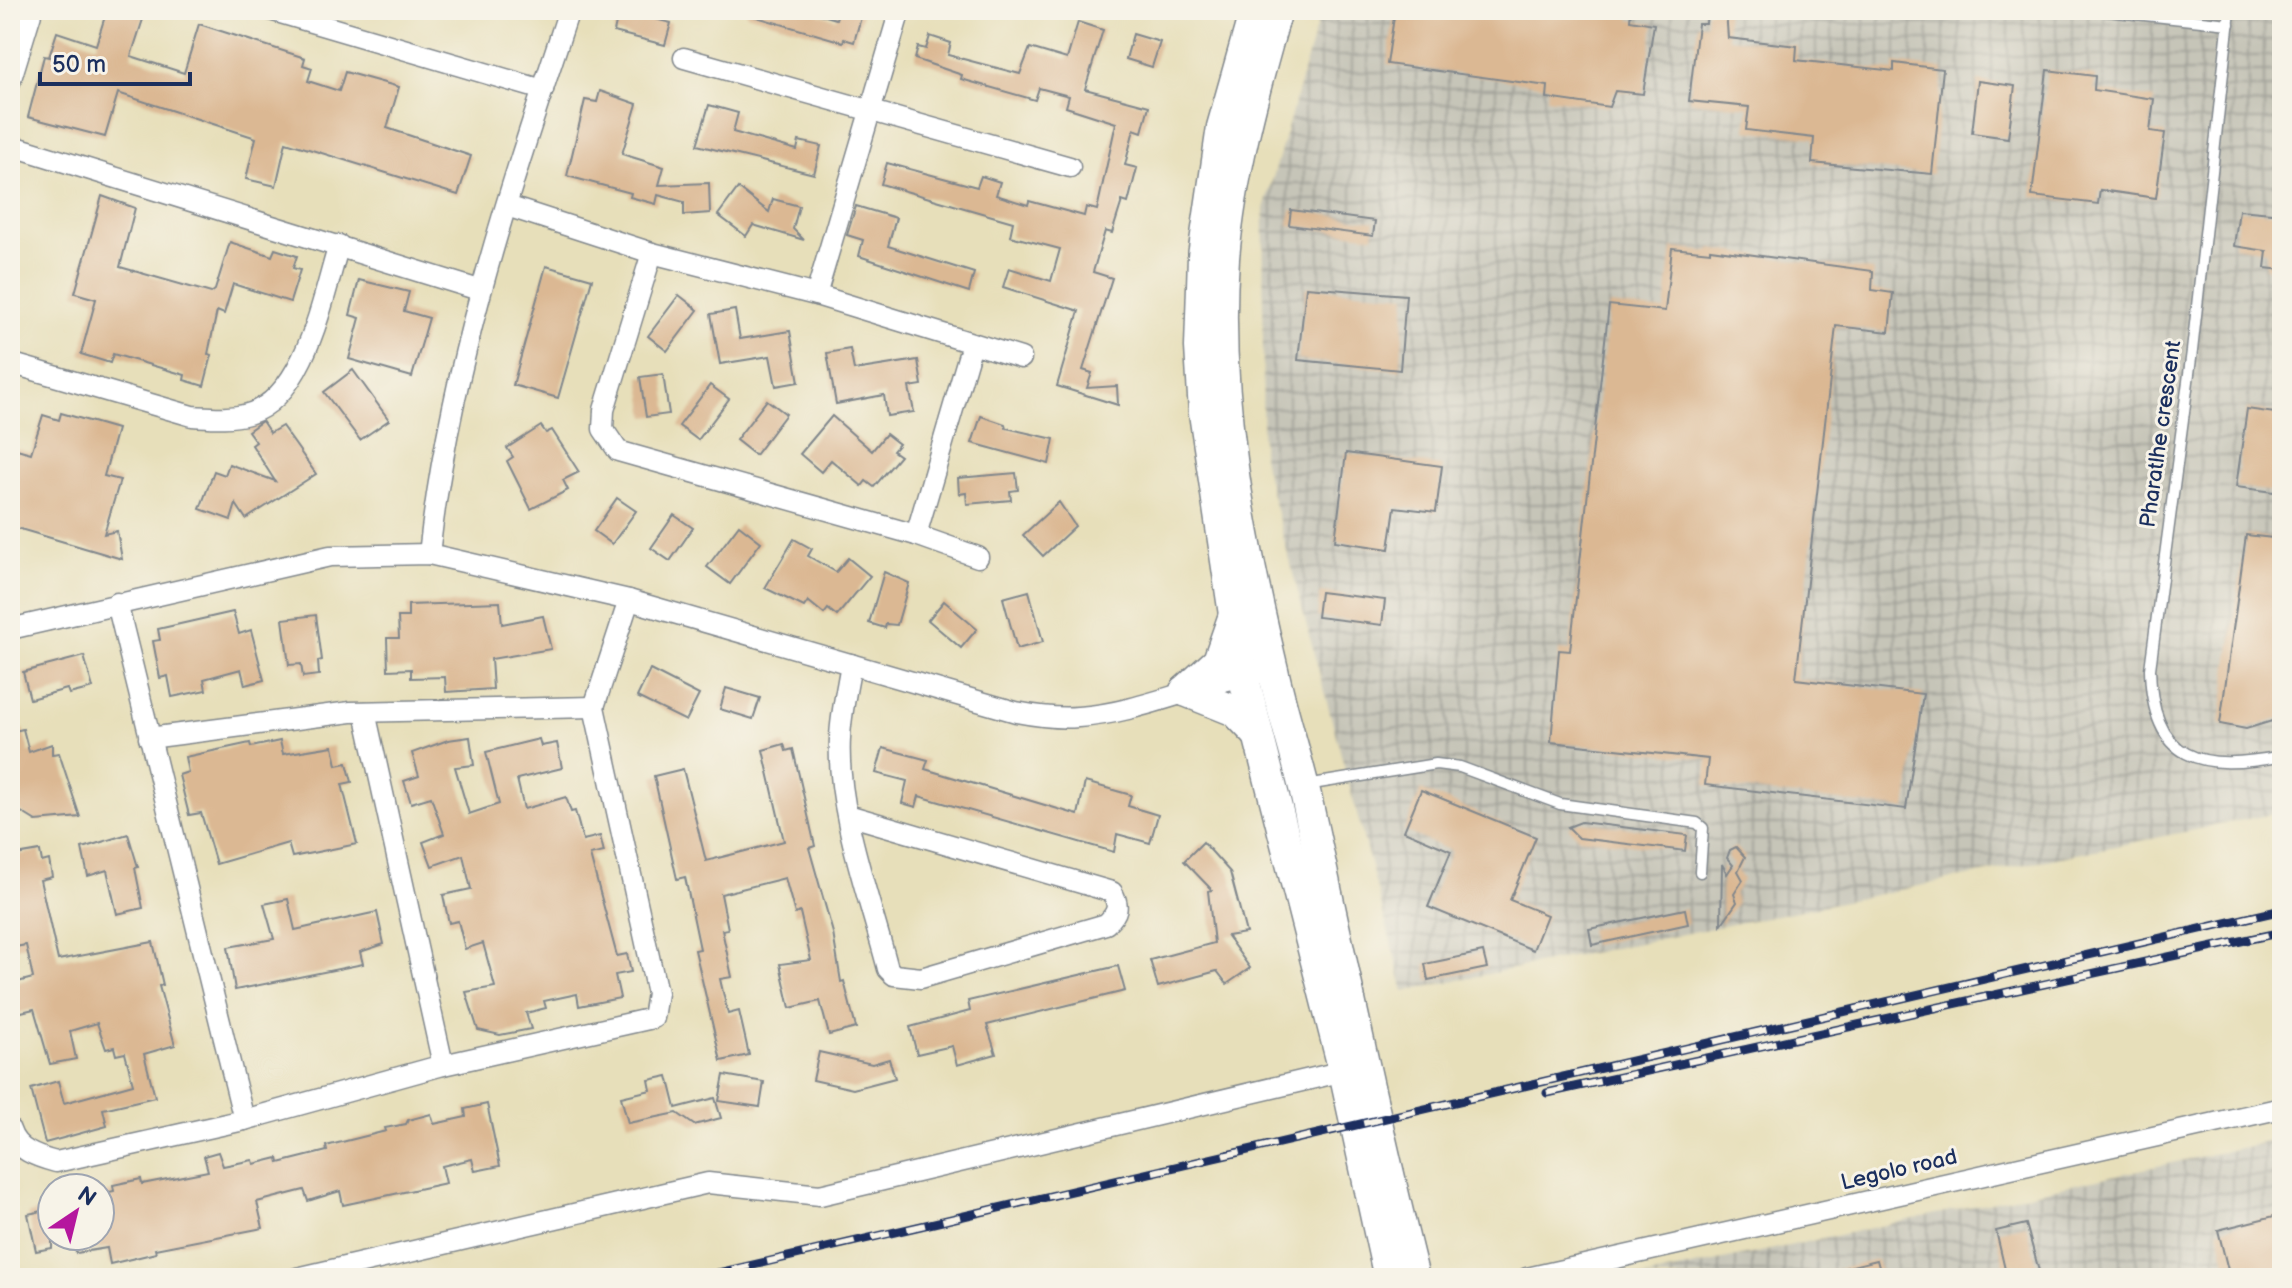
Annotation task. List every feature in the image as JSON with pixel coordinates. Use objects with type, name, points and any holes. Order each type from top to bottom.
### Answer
[{"type":"main road","points":[[1255,10],[1222,127],[1203,256],[1200,347],[1204,413],[1235,612],[1304,786],[1414,1278]]},
{"type":"main road","points":[[1277,10],[1238,175],[1224,256],[1222,332],[1228,424],[1258,673],[1258,735],[1344,1071],[1389,1278]]},
{"type":"main road","points":[[1235,612],[1218,661],[1185,691],[1235,711],[1258,735]]},
{"type":"street","points":[[10,82],[32,10]]},
{"type":"street","points":[[270,10],[543,90]]},
{"type":"street","points":[[429,554],[439,464],[479,290],[569,10]]},
{"type":"street","points":[[816,295],[900,10]]},
{"type":"street","points":[[684,58],[1070,167]]},
{"type":"street","points":[[10,145],[479,290]]},
{"type":"street","points":[[507,206],[652,253],[816,295],[1021,358]]},
{"type":"street","points":[[10,363],[192,416],[220,418],[250,414],[278,396],[298,371],[339,245]]},
{"type":"street","points":[[652,253],[604,410],[603,429],[618,451],[916,535],[978,557]]},
{"type":"street","points":[[916,535],[972,344]]},
{"type":"street","points":[[10,629],[330,556],[429,554],[629,600],[1016,712],[1049,717],[1100,715],[1258,673]]},
{"type":"street","points":[[10,1130],[11,1136],[31,1155],[56,1162],[244,1120],[443,1065],[646,1022],[657,1009],[594,707],[629,600]]},
{"type":"street","points":[[117,603],[244,1120]]},
{"type":"street","points":[[848,815],[1112,892],[1118,903],[1117,914],[1106,924],[921,978],[894,975],[888,969],[848,815],[839,739],[851,664]]},
{"type":"street","points":[[149,738],[365,712],[594,707]]},
{"type":"street","points":[[365,712],[443,1065]]},
{"type":"street","points":[[297,1278],[708,1183],[820,1195],[1344,1071]]},
{"type":"street","name":"Legolo road","points":[[1527,1278],[2282,1108]]},
{"type":"lane","points":[[2098,10],[2229,24]]},
{"type":"lane","name":"Pharatlhe crescent","points":[[2230,10],[2192,351],[2150,669],[2150,702],[2159,727],[2177,747],[2206,761],[2238,765],[2282,756]]},
{"type":"lane","points":[[1304,786],[1436,764],[1460,767],[1560,804],[1697,823],[1703,828],[1704,837],[1700,872]]},
{"type":"shaded area","points":[[1321,10],[2282,10],[2282,812],[1404,991],[1262,457],[1264,209]]},
{"type":"shaded area","points":[[2282,1139],[2282,1278],[1640,1278]]},
{"type":"building","points":[[107,10],[146,10],[131,56],[184,73],[199,24],[305,58],[303,65],[312,68],[308,81],[339,91],[345,72],[399,87],[387,128],[471,156],[458,195],[286,142],[276,186],[246,179],[256,138],[118,93],[105,137],[28,117],[44,56],[49,57],[57,32],[96,45]]},
{"type":"building","points":[[619,10],[671,23],[665,45],[614,32]]},
{"type":"building","points":[[746,10],[805,10],[836,19],[839,10],[862,14],[854,42],[844,39],[843,42],[746,14]]},
{"type":"building","points":[[1395,10],[1631,10],[1630,20],[1654,24],[1643,94],[1615,91],[1609,107],[1547,98],[1548,86],[1387,64]]},
{"type":"building","points":[[1707,10],[1726,10],[1728,38],[1797,46],[1796,60],[1894,71],[1894,63],[1943,69],[1932,174],[1812,163],[1814,138],[1746,130],[1749,107],[1689,101],[1698,24],[1706,24]]},
{"type":"building","points":[[1078,22],[1103,30],[1085,89],[1149,106],[1142,132],[1134,129],[1125,165],[1137,168],[1128,203],[1122,201],[1112,233],[1105,231],[1093,272],[1112,278],[1083,370],[1092,373],[1087,388],[1117,386],[1118,405],[1057,386],[1079,311],[1003,287],[1009,268],[1051,281],[1060,249],[1010,236],[1013,222],[881,184],[887,163],[977,187],[981,176],[1000,182],[996,195],[1028,205],[1029,201],[1084,216],[1086,207],[1097,210],[1116,123],[1066,107],[1069,96],[1039,88],[1035,100],[961,79],[962,75],[915,59],[918,47],[926,49],[930,36],[951,43],[948,55],[1020,74],[1030,48],[1067,59]]},
{"type":"building","points":[[1133,34],[1160,42],[1152,67],[1126,59]]},
{"type":"building","points":[[2047,70],[2095,76],[2094,90],[2154,99],[2150,131],[2165,133],[2156,198],[2100,190],[2098,204],[2032,196]]},
{"type":"building","points":[[1978,81],[2015,86],[2008,138],[1972,133]]},
{"type":"building","points":[[600,91],[637,104],[622,154],[664,167],[659,185],[709,183],[710,213],[684,215],[684,202],[658,195],[656,204],[630,197],[631,193],[567,176],[585,100],[597,102]]},
{"type":"building","points":[[709,105],[738,113],[733,132],[797,150],[799,141],[821,146],[814,174],[697,145]]},
{"type":"building","points":[[738,188],[769,212],[773,199],[799,206],[793,229],[804,240],[753,225],[746,236],[718,215]]},
{"type":"building","points":[[102,196],[135,208],[120,267],[211,293],[215,290],[230,242],[272,256],[275,249],[297,256],[293,268],[300,270],[290,302],[233,284],[224,314],[217,311],[208,354],[212,355],[204,386],[184,380],[185,375],[113,354],[110,363],[81,354],[96,299],[75,293]]},
{"type":"building","points":[[856,206],[896,218],[888,246],[974,273],[969,292],[859,256],[863,240],[847,235]]},
{"type":"building","points":[[1291,210],[1375,221],[1373,236],[1289,225]]},
{"type":"building","points":[[2239,210],[2282,214],[2282,270],[2265,268],[2267,251],[2234,246]]},
{"type":"building","points":[[1672,248],[1710,252],[1710,249],[1873,271],[1872,290],[1893,293],[1889,332],[1836,326],[1796,679],[1923,694],[1906,809],[1705,785],[1708,759],[1551,742],[1559,650],[1570,651],[1609,305],[1665,311]]},
{"type":"building","points":[[546,266],[592,279],[558,398],[513,385]]},
{"type":"building","points":[[359,280],[409,292],[404,311],[429,318],[412,377],[349,359],[360,318],[350,315]]},
{"type":"building","points":[[1306,287],[1406,295],[1400,370],[1298,360]]},
{"type":"building","points":[[679,295],[698,310],[667,351],[648,336]]},
{"type":"building","points":[[735,310],[740,339],[790,331],[799,382],[776,386],[770,356],[720,364],[711,314]]},
{"type":"building","points":[[850,349],[854,370],[918,360],[922,385],[909,387],[914,412],[887,416],[884,395],[836,404],[827,353]]},
{"type":"building","points":[[353,370],[389,420],[360,440],[324,392]]},
{"type":"building","points":[[663,374],[669,414],[646,417],[640,377]]},
{"type":"building","points":[[710,385],[729,399],[698,440],[679,426]]},
{"type":"building","points":[[767,400],[786,414],[755,455],[736,440]]},
{"type":"building","points":[[2247,409],[2282,414],[2282,493],[2236,487]]},
{"type":"building","points":[[61,413],[117,429],[104,476],[120,480],[104,534],[117,531],[122,559],[10,526],[10,447],[31,453],[43,415],[59,420]]},
{"type":"building","points":[[832,416],[872,451],[886,434],[899,444],[893,451],[900,456],[874,487],[866,481],[862,486],[831,460],[821,472],[800,454]]},
{"type":"building","points":[[981,416],[1005,424],[1006,428],[1054,439],[1049,464],[972,443]]},
{"type":"building","points":[[262,421],[270,433],[282,426],[316,474],[246,519],[236,504],[231,520],[200,509],[214,471],[225,475],[229,464],[275,481],[252,445],[256,442],[248,431]]},
{"type":"building","points":[[541,426],[546,433],[552,430],[579,472],[563,480],[568,490],[531,509],[507,461],[513,457],[507,448]]},
{"type":"building","points":[[1346,453],[1442,466],[1436,512],[1395,507],[1389,549],[1335,541]]},
{"type":"building","points":[[1016,473],[1018,490],[1010,491],[1011,500],[967,504],[966,493],[959,494],[958,478]]},
{"type":"building","points":[[617,498],[636,511],[612,544],[594,531]]},
{"type":"building","points":[[1059,502],[1075,526],[1043,556],[1023,535]]},
{"type":"building","points":[[674,515],[693,528],[670,561],[651,548]]},
{"type":"building","points":[[739,525],[761,542],[730,584],[707,567]]},
{"type":"building","points":[[2246,535],[2282,539],[2282,718],[2246,729],[2220,724]]},
{"type":"building","points":[[794,539],[812,549],[808,556],[836,572],[848,558],[870,576],[837,616],[828,609],[824,614],[808,601],[804,607],[765,588]]},
{"type":"building","points":[[884,572],[909,583],[897,625],[886,624],[885,628],[869,623]]},
{"type":"building","points":[[1029,591],[1043,642],[1017,649],[1003,598]]},
{"type":"building","points":[[1320,592],[1385,600],[1382,625],[1317,617]]},
{"type":"building","points":[[944,601],[977,629],[961,648],[928,620]]},
{"type":"building","points":[[500,602],[502,624],[543,616],[551,649],[491,659],[493,689],[446,692],[445,677],[411,678],[411,669],[388,670],[387,638],[399,638],[398,617],[408,617],[408,605]]},
{"type":"building","points":[[233,612],[239,634],[251,630],[264,680],[245,685],[241,669],[204,679],[206,690],[172,697],[168,676],[160,678],[153,641],[160,640],[158,629]]},
{"type":"building","points":[[316,615],[322,660],[318,661],[319,675],[303,677],[301,664],[289,665],[283,619]]},
{"type":"building","points":[[84,656],[93,688],[69,694],[67,689],[30,699],[23,672]]},
{"type":"building","points":[[650,670],[699,695],[686,721],[637,697]]},
{"type":"building","points":[[726,688],[760,698],[753,719],[720,709]]},
{"type":"building","points":[[23,729],[29,752],[52,744],[52,754],[59,753],[80,817],[36,821],[10,805],[10,732]]},
{"type":"building","points":[[470,737],[474,765],[455,767],[469,814],[499,804],[486,752],[539,739],[541,746],[557,743],[562,768],[517,779],[524,809],[566,797],[571,812],[575,811],[583,840],[600,836],[604,852],[590,855],[617,956],[627,954],[631,972],[615,975],[620,998],[579,1006],[577,994],[544,1001],[546,1008],[526,1013],[531,1029],[500,1035],[478,1030],[466,992],[495,987],[483,943],[465,949],[458,921],[449,923],[443,895],[471,889],[463,855],[432,866],[423,842],[444,834],[431,797],[411,803],[404,781],[419,776],[412,753],[448,740]]},
{"type":"building","points":[[280,741],[283,754],[333,746],[337,765],[347,763],[352,782],[342,784],[357,844],[292,857],[288,843],[216,864],[201,813],[189,815],[179,775],[188,772],[185,757],[250,743],[251,747]]},
{"type":"building","points":[[784,744],[786,751],[793,749],[815,846],[809,848],[833,933],[841,982],[844,981],[856,1028],[829,1035],[820,1001],[790,1008],[780,964],[811,960],[800,912],[795,914],[785,878],[721,894],[728,929],[722,930],[732,977],[720,979],[728,1014],[739,1011],[749,1055],[721,1061],[695,950],[700,949],[685,877],[677,879],[654,776],[683,769],[706,861],[784,841],[763,750]]},
{"type":"building","points":[[883,748],[928,760],[925,769],[1078,815],[1085,782],[1131,795],[1128,806],[1158,815],[1150,843],[1117,834],[1114,852],[919,796],[916,807],[902,803],[907,781],[876,773]]},
{"type":"building","points":[[1421,790],[1536,837],[1510,900],[1547,915],[1533,950],[1428,907],[1451,851],[1404,831]]},
{"type":"building","points":[[1581,822],[1687,835],[1685,851],[1579,838],[1568,827]]},
{"type":"building","points":[[128,834],[138,867],[135,868],[143,908],[117,914],[107,870],[88,876],[82,848]]},
{"type":"building","points":[[1203,842],[1230,872],[1246,933],[1227,936],[1250,968],[1227,984],[1217,971],[1158,987],[1150,960],[1214,943],[1208,891],[1212,890],[1184,861]]},
{"type":"building","points":[[1736,847],[1745,857],[1738,871],[1743,880],[1734,894],[1737,902],[1721,925],[1722,864],[1727,874],[1733,865],[1727,858],[1730,850]]},
{"type":"building","points":[[40,851],[42,862],[49,860],[52,877],[40,880],[58,960],[153,942],[163,985],[159,986],[175,1045],[144,1054],[155,1097],[103,1109],[107,1126],[45,1143],[31,1089],[58,1081],[64,1103],[133,1084],[125,1053],[116,1055],[114,1047],[106,1049],[97,1023],[70,1031],[76,1059],[50,1064],[34,1009],[17,1013],[10,984],[33,978],[26,945],[10,948],[10,856]]},
{"type":"building","points":[[288,899],[295,930],[377,912],[384,944],[360,952],[363,964],[235,990],[228,947],[274,939],[264,904]]},
{"type":"building","points":[[1685,909],[1688,924],[1592,945],[1589,929]]},
{"type":"building","points":[[1483,952],[1487,968],[1428,980],[1425,964]]},
{"type":"building","points":[[1118,966],[1125,991],[987,1025],[996,1054],[957,1065],[952,1046],[917,1054],[910,1027],[970,1011],[968,1001]]},
{"type":"building","points":[[819,1052],[872,1064],[889,1059],[895,1078],[853,1089],[813,1080]]},
{"type":"building","points":[[724,1075],[764,1082],[760,1107],[719,1101]]},
{"type":"building","points":[[668,1076],[676,1108],[715,1098],[721,1118],[694,1125],[677,1113],[628,1123],[621,1097],[651,1090],[649,1080]]},
{"type":"building","points":[[487,1104],[500,1166],[475,1171],[472,1159],[442,1166],[446,1183],[343,1205],[340,1191],[308,1201],[304,1190],[257,1202],[263,1228],[155,1249],[156,1253],[110,1264],[108,1252],[116,1252],[116,1184],[141,1179],[142,1184],[208,1171],[204,1156],[218,1152],[223,1166],[253,1160],[254,1164],[278,1158],[279,1163],[327,1151],[326,1146],[386,1131],[385,1128],[431,1114],[434,1124],[466,1117],[465,1109]]},
{"type":"building","points":[[36,1212],[36,1251],[28,1214]]},
{"type":"building","points":[[2282,1214],[2282,1278],[2230,1278],[2218,1230]]},
{"type":"building","points":[[2026,1224],[2041,1278],[2007,1278],[1996,1231]]},
{"type":"building","points":[[1877,1260],[1882,1278],[1828,1278],[1828,1272]]},
{"type":"railway","points":[[697,1278],[2282,910]]},
{"type":"railway","points":[[1547,1093],[2282,932]]}]
